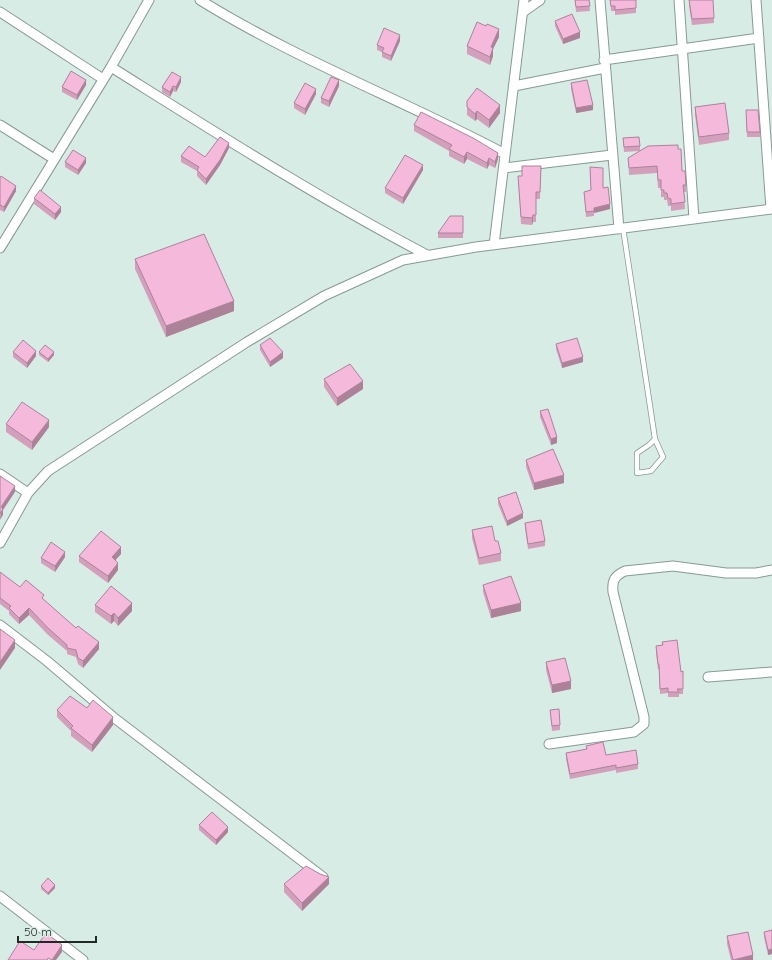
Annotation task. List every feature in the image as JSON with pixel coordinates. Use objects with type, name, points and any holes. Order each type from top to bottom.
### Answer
[{"type":"street","points":[[0,248],[3,238],[111,67],[149,0]]},
{"type":"street","points":[[200,0],[228,17],[329,69],[458,129],[505,154]]},
{"type":"street","points":[[494,245],[524,0]]},
{"type":"street","points":[[523,12],[540,0]]},
{"type":"street","points":[[600,0],[612,156],[621,229]]},
{"type":"street","points":[[678,0],[694,219]]},
{"type":"street","points":[[0,543],[28,493],[38,480],[48,471],[247,342],[324,296],[386,267],[403,260],[427,255],[771,209],[756,0]]},
{"type":"street","points":[[0,12],[103,79]]},
{"type":"street","points":[[514,86],[604,64],[682,49],[759,38]]},
{"type":"street","points":[[111,67],[253,156],[371,225],[427,255]]},
{"type":"street","points":[[0,125],[54,159]]},
{"type":"street","points":[[504,168],[612,156]]},
{"type":"street","points":[[0,474],[28,493]]},
{"type":"street","points":[[549,744],[634,732],[644,724],[644,717],[613,592],[612,581],[617,574],[625,571],[673,566],[726,573],[756,573],[772,570]]},
{"type":"street","points":[[0,625],[47,661],[113,717],[323,877]]},
{"type":"street","points":[[708,677],[772,672]]},
{"type":"street","points":[[0,896],[82,960]]},
{"type":"lane","points":[[621,229],[656,438],[663,457],[652,471],[637,473],[637,453],[656,438]]},
{"type":"building","points":[[575,0],[589,0],[590,6],[576,7]]},
{"type":"building","points":[[610,0],[636,0],[636,8],[615,10],[615,6],[611,6]]},
{"type":"building","points":[[689,0],[713,0],[714,18],[692,19]]},
{"type":"building","points":[[572,14],[580,32],[563,39],[555,21]]},
{"type":"building","points":[[477,22],[499,29],[491,47],[493,48],[490,57],[467,46]]},
{"type":"building","points":[[384,28],[400,35],[391,56],[382,52],[384,48],[377,45]]},
{"type":"building","points":[[71,71],[86,80],[77,95],[62,87]]},
{"type":"building","points":[[172,72],[181,77],[176,87],[173,86],[170,92],[162,87]]},
{"type":"building","points":[[331,77],[339,80],[329,101],[321,98]]},
{"type":"building","points":[[587,80],[593,105],[576,108],[571,83]]},
{"type":"building","points":[[305,83],[316,89],[305,109],[294,103]]},
{"type":"building","points":[[477,88],[500,105],[489,120],[477,111],[475,114],[467,107],[467,101]]},
{"type":"building","points":[[725,103],[729,133],[699,137],[695,107]]},
{"type":"building","points":[[746,110],[758,110],[760,132],[747,132]]},
{"type":"building","points":[[421,112],[473,138],[498,153],[495,162],[489,158],[487,163],[467,152],[464,157],[449,149],[452,145],[414,125]]},
{"type":"building","points":[[220,137],[229,143],[220,160],[206,179],[197,170],[199,167],[181,156],[189,146],[205,157]]},
{"type":"building","points":[[639,137],[640,146],[624,147],[623,138]]},
{"type":"building","points":[[678,145],[678,149],[681,149],[682,171],[685,171],[686,185],[683,185],[685,202],[671,204],[671,199],[668,198],[667,193],[664,193],[664,190],[661,190],[661,180],[658,180],[657,166],[629,168],[628,158],[648,146]]},
{"type":"building","points":[[73,150],[86,158],[78,170],[65,162]]},
{"type":"building","points":[[405,155],[423,165],[403,198],[385,188]]},
{"type":"building","points":[[522,166],[541,166],[540,192],[536,192],[536,215],[533,215],[532,218],[521,217],[518,176],[522,176]]},
{"type":"building","points":[[590,167],[603,168],[603,188],[608,187],[610,204],[594,208],[594,211],[586,212],[584,192],[591,190]]},
{"type":"building","points":[[1,176],[16,186],[4,207],[0,205]]},
{"type":"building","points":[[40,190],[61,207],[55,214],[34,198]]},
{"type":"building","points":[[450,216],[463,216],[463,233],[438,233]]},
{"type":"building","points":[[204,234],[234,301],[166,326],[135,259]]},
{"type":"building","points":[[270,338],[283,352],[270,362],[260,345]]},
{"type":"building","points":[[577,338],[583,357],[562,363],[556,344]]},
{"type":"building","points":[[23,340],[36,351],[27,363],[13,352]]},
{"type":"building","points":[[45,345],[54,352],[48,359],[39,352]]},
{"type":"building","points":[[350,364],[363,381],[337,398],[324,379]]},
{"type":"building","points":[[22,402],[49,420],[32,442],[6,424]]},
{"type":"building","points":[[548,409],[557,437],[551,439],[540,411]]},
{"type":"building","points":[[553,449],[564,475],[534,483],[526,460]]},
{"type":"building","points":[[0,476],[15,486],[1,507],[3,509],[0,514]]},
{"type":"building","points":[[516,492],[523,513],[507,521],[498,498]]},
{"type":"building","points":[[541,520],[545,541],[528,544],[525,523]]},
{"type":"building","points":[[492,526],[495,541],[498,541],[501,553],[479,558],[472,530]]},
{"type":"building","points":[[101,531],[121,547],[112,557],[118,563],[108,576],[79,556]]},
{"type":"building","points":[[51,542],[65,552],[55,566],[41,558]]},
{"type":"building","points":[[0,572],[20,587],[26,580],[44,595],[42,598],[76,628],[78,626],[99,642],[83,661],[78,658],[76,650],[67,648],[67,645],[29,608],[19,618],[9,608],[11,606],[0,598]]},
{"type":"building","points":[[511,576],[521,603],[491,610],[483,585]]},
{"type":"building","points":[[111,586],[132,603],[118,618],[114,613],[111,616],[95,605]]},
{"type":"building","points":[[0,629],[15,640],[0,662]]},
{"type":"building","points":[[677,640],[681,672],[683,671],[683,689],[677,689],[679,692],[668,692],[668,688],[660,689],[659,664],[656,646],[663,645],[662,642]]},
{"type":"building","points":[[565,658],[571,681],[552,685],[546,662]]},
{"type":"building","points":[[70,696],[87,708],[93,700],[113,717],[92,745],[71,728],[73,726],[57,710]]},
{"type":"building","points":[[559,709],[560,725],[552,726],[550,710]]},
{"type":"building","points":[[603,742],[606,755],[636,750],[638,764],[616,768],[616,765],[570,774],[566,753],[587,749],[586,746]]},
{"type":"building","points":[[212,812],[228,827],[216,840],[199,825]]},
{"type":"building","points":[[306,866],[329,877],[302,903],[284,884]]},
{"type":"building","points":[[48,878],[55,885],[48,893],[41,886]]},
{"type":"building","points":[[772,930],[772,949],[768,950],[764,932]]},
{"type":"building","points":[[748,932],[753,955],[733,960],[727,936]]},
{"type":"building","points":[[46,933],[62,945],[52,960],[48,958],[47,960],[8,960],[20,941],[34,950]]}]
